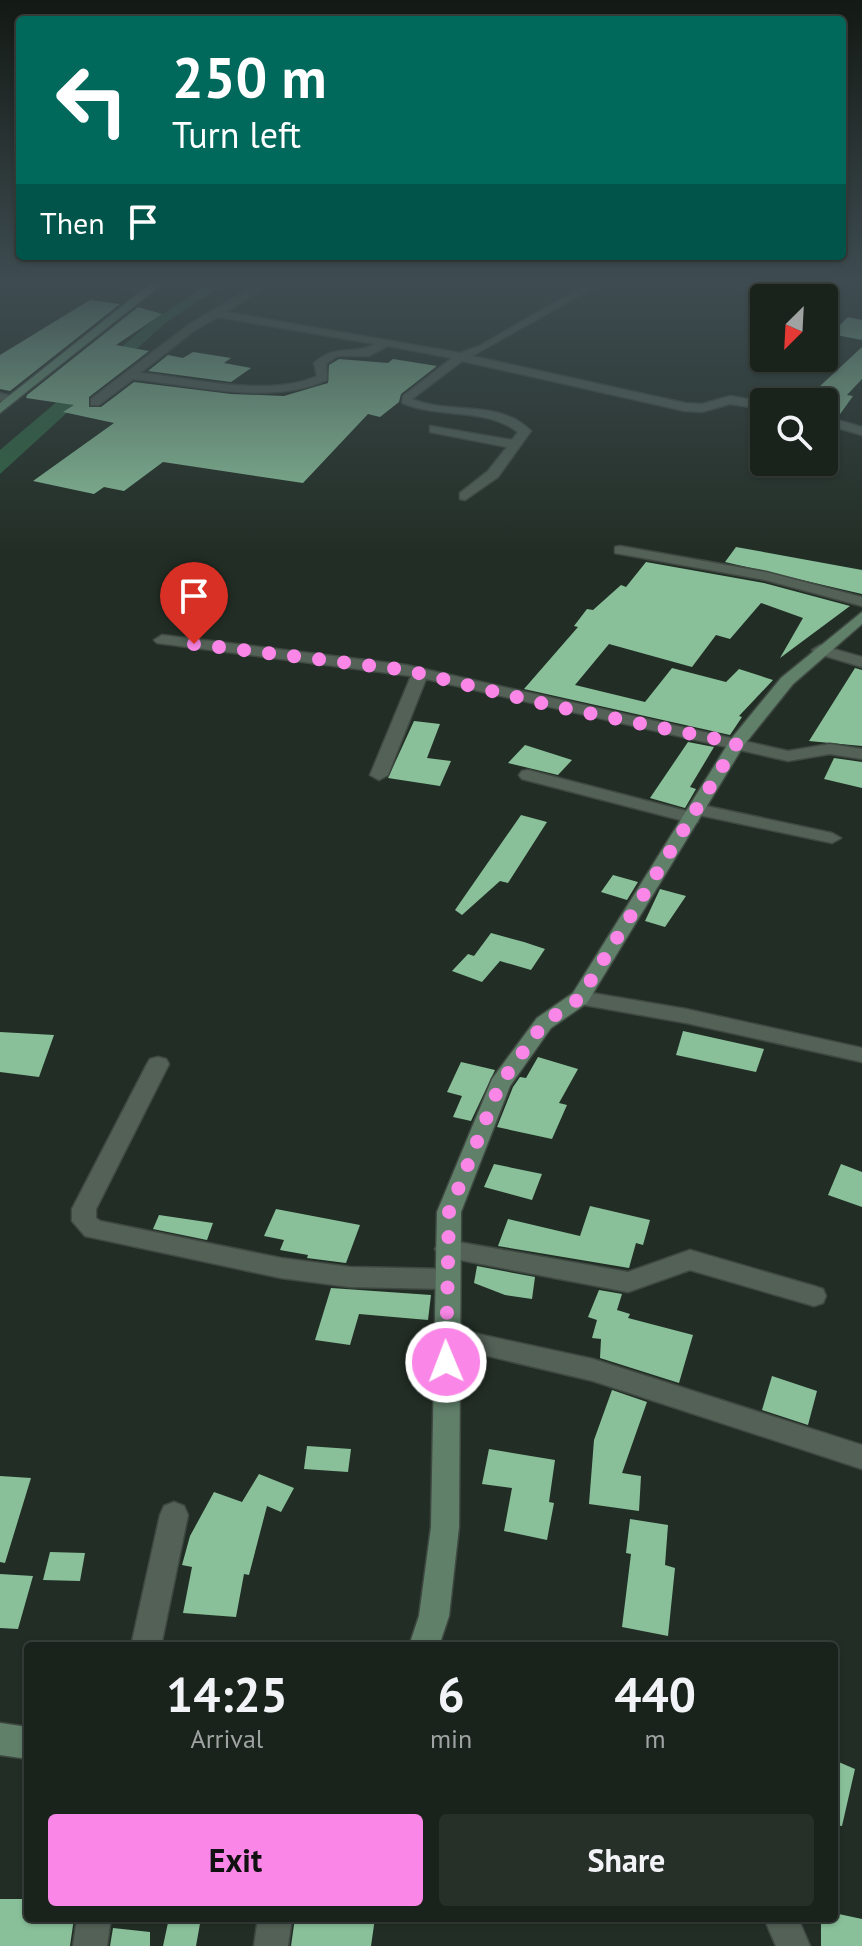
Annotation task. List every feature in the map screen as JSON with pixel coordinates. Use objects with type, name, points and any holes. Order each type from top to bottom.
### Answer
[{"type":"main road","points":[[0,409],[6,398],[42,371]]},
{"type":"street","points":[[95,402],[136,371]]},
{"type":"street","points":[[131,375],[290,390],[323,378],[322,371]]},
{"type":"street","points":[[443,371],[406,401],[421,407],[480,412],[511,421],[525,431],[493,474],[465,496]]},
{"type":"street","points":[[522,371],[685,407],[702,408],[730,400],[750,403]]},
{"type":"street","points":[[838,424],[862,431]]},
{"type":"street","points":[[434,429],[516,445]]},
{"type":"street","points":[[620,550],[766,576],[862,602]]},
{"type":"street","points":[[425,1642],[434,1616],[445,1527],[449,1212],[500,1084],[544,1023],[580,998],[736,744],[787,681],[862,616]]},
{"type":"street","points":[[162,640],[420,674],[788,756],[830,749],[862,754]]},
{"type":"street","points":[[820,650],[862,662]]},
{"type":"street","points":[[379,775],[420,674]]},
{"type":"street","points":[[528,775],[695,813],[832,838]]},
{"type":"street","points":[[580,998],[686,1016],[862,1055]]},
{"type":"street","points":[[158,1064],[84,1209],[84,1221],[93,1229],[281,1268],[350,1277],[446,1279]]},
{"type":"street","points":[[447,1249],[628,1282],[638,1281],[676,1261],[690,1260],[814,1296]]},
{"type":"street","points":[[446,1337],[593,1370],[862,1457]]},
{"type":"street","points":[[147,1642],[174,1515]]},
{"type":"street","points":[[0,1739],[24,1742]]},
{"type":"street","points":[[90,1946],[93,1922]]},
{"type":"street","points":[[271,1946],[274,1922]]},
{"type":"street","points":[[783,1922],[793,1946]]},
{"type":"shaded area","points":[[93,371],[113,371],[0,474],[0,450]]},
{"type":"building","points":[[0,371],[36,371],[10,391],[0,389]]},
{"type":"building","points":[[58,371],[123,371],[89,397],[89,407],[101,407],[134,382],[231,394],[284,396],[328,383],[329,371],[431,371],[401,394],[399,402],[380,417],[368,414],[303,483],[163,462],[124,491],[104,487],[94,494],[33,481],[114,423],[63,412],[74,405],[26,398]]},
{"type":"building","points":[[148,371],[247,371],[231,382]]},
{"type":"building","points":[[838,371],[862,371],[862,379],[847,395],[853,396],[838,417],[838,388],[818,388]]},
{"type":"building","points":[[736,547],[862,570],[862,594],[725,562]]},
{"type":"building","points":[[646,562],[764,583],[850,606],[780,658],[803,618],[761,603],[730,639],[716,635],[692,667],[609,644],[575,685],[645,702],[672,668],[726,682],[739,669],[773,680],[739,716],[742,717],[730,735],[524,689],[578,627],[574,626],[587,609],[593,610],[621,585],[626,587]]},
{"type":"building","points":[[855,668],[862,670],[862,746],[809,741]]},
{"type":"building","points":[[414,721],[440,724],[427,758],[451,761],[440,786],[388,778]]},
{"type":"building","points":[[688,742],[714,747],[690,787],[696,789],[685,808],[650,798]]},
{"type":"building","points":[[525,745],[572,760],[558,775],[508,763]]},
{"type":"building","points":[[834,758],[862,762],[862,788],[824,779]]},
{"type":"building","points":[[521,815],[547,822],[508,883],[500,881],[462,915],[455,910]]},
{"type":"building","points":[[613,875],[638,882],[627,900],[601,892]]},
{"type":"building","points":[[660,889],[686,896],[665,927],[645,921]]},
{"type":"building","points":[[491,933],[545,949],[531,970],[500,961],[482,982],[452,971],[468,954],[474,956]]},
{"type":"building","points":[[683,1031],[764,1049],[756,1072],[676,1055]]},
{"type":"building","points":[[0,1032],[54,1035],[39,1077],[0,1072]]},
{"type":"building","points":[[538,1057],[578,1069],[559,1103],[567,1105],[552,1139],[497,1127],[513,1087],[520,1077],[526,1078]]},
{"type":"building","points":[[461,1062],[495,1070],[471,1121],[453,1117],[462,1096],[447,1092]]},
{"type":"building","points":[[494,1164],[542,1174],[532,1200],[484,1187]]},
{"type":"building","points":[[841,1164],[862,1172],[862,1207],[828,1195]]},
{"type":"building","points":[[590,1206],[650,1220],[643,1245],[636,1243],[629,1268],[498,1246],[508,1219],[580,1236]]},
{"type":"building","points":[[276,1209],[360,1225],[346,1263],[307,1258],[308,1255],[280,1250],[284,1240],[264,1236]]},
{"type":"building","points":[[159,1215],[213,1223],[207,1240],[153,1229]]},
{"type":"building","points":[[477,1266],[535,1277],[532,1299],[505,1295],[474,1283]]},
{"type":"building","points":[[331,1288],[431,1295],[428,1320],[359,1314],[350,1345],[315,1340]]},
{"type":"building","points":[[599,1290],[622,1294],[617,1310],[630,1314],[628,1318],[693,1335],[679,1383],[600,1358],[601,1339],[592,1338],[597,1320],[588,1317]]},
{"type":"building","points":[[772,1376],[817,1391],[808,1425],[762,1410]]},
{"type":"building","points":[[612,1390],[647,1402],[622,1473],[641,1476],[639,1511],[589,1504],[594,1440]]},
{"type":"building","points":[[307,1446],[351,1449],[348,1472],[304,1469]]},
{"type":"building","points":[[489,1449],[555,1460],[549,1502],[554,1503],[547,1540],[504,1531],[512,1488],[482,1484]]},
{"type":"building","points":[[259,1474],[294,1488],[281,1512],[267,1506],[249,1575],[244,1574],[236,1617],[183,1613],[192,1567],[182,1565],[190,1536],[214,1492],[242,1502]]},
{"type":"building","points":[[0,1476],[31,1478],[5,1563],[0,1562]]},
{"type":"building","points":[[630,1519],[668,1525],[665,1565],[675,1568],[668,1636],[622,1627],[631,1554],[626,1553]]},
{"type":"building","points":[[50,1552],[85,1553],[80,1581],[43,1580]]},
{"type":"building","points":[[0,1574],[33,1576],[18,1629],[0,1628]]},
{"type":"building","points":[[838,1762],[855,1769],[842,1826],[838,1826]]},
{"type":"building","points":[[0,1899],[24,1899],[24,1922],[73,1922],[70,1946],[0,1946]]},
{"type":"building","points":[[838,1914],[862,1919],[862,1946],[821,1946],[821,1922],[838,1922]]},
{"type":"building","points":[[168,1922],[200,1922],[196,1946],[163,1946]]},
{"type":"building","points":[[294,1922],[374,1922],[371,1946],[291,1946]]},
{"type":"building","points":[[113,1928],[150,1932],[150,1946],[110,1946]]},
{"type":"route","points":[[194,644],[406,670],[553,706],[737,743],[651,878],[580,998],[544,1023],[500,1084],[449,1212],[446,1362]]}]
